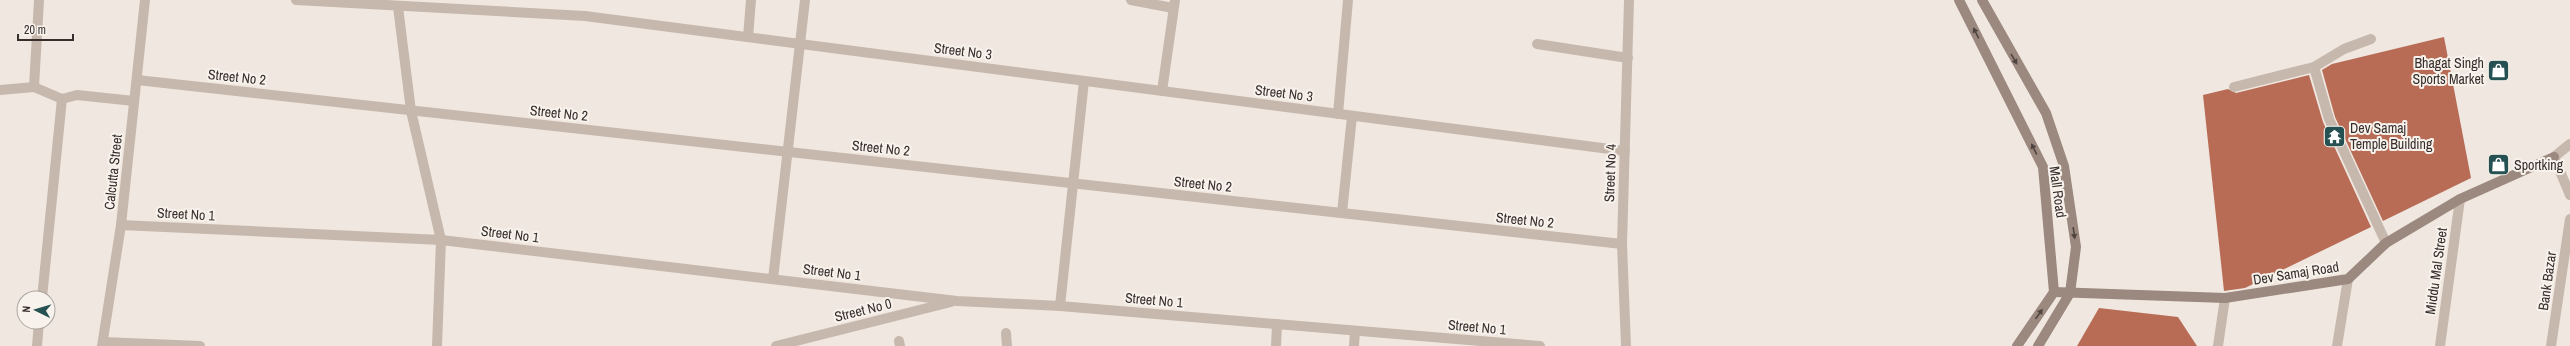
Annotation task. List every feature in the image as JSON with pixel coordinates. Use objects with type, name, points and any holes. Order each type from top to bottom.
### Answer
[{"type":"main road","name":"Mall Road","points":[[1959,0],[2043,168],[2054,292]]},
{"type":"main road","points":[[1982,0],[2046,113],[2064,166],[2076,247],[2070,293],[2038,346]]},
{"type":"main road","name":"Dev Samaj Road","points":[[2054,292],[2225,298],[2348,279],[2386,242],[2460,199],[2554,157]]},
{"type":"main road","points":[[2017,346],[2054,292]]},
{"type":"street","points":[[34,87],[39,0]]},
{"type":"street","name":"Calcutta Street","points":[[103,344],[121,225],[145,0]]},
{"type":"street","name":"Street No 3","points":[[296,0],[398,7],[585,16],[1625,151]]},
{"type":"street","points":[[748,37],[751,0]]},
{"type":"street","points":[[773,279],[804,0]]},
{"type":"street","points":[[1131,0],[1174,4],[1162,91]]},
{"type":"street","points":[[1338,114],[1348,0]]},
{"type":"street","name":"Street No 4","points":[[1626,346],[1622,244],[1629,0]]},
{"type":"street","points":[[398,7],[411,111],[441,240],[437,346]]},
{"type":"street","points":[[2234,87],[2314,67],[2344,49],[2371,39]]},
{"type":"street","points":[[1537,44],[1628,58]]},
{"type":"street","points":[[2314,67],[2329,119],[2386,242]]},
{"type":"street","name":"Street No 2","points":[[136,80],[1622,244]]},
{"type":"street","points":[[1060,306],[1084,81]]},
{"type":"street","points":[[0,90],[34,87],[62,99],[77,95],[134,101]]},
{"type":"street","points":[[43,290],[62,99]]},
{"type":"street","points":[[1342,213],[1352,116]]},
{"type":"street","points":[[2570,144],[2554,157],[2570,194]]},
{"type":"street","name":"Middu Mal Street","points":[[2440,346],[2460,199]]},
{"type":"street","name":"Bank Bazar","points":[[2551,346],[2570,219]]},
{"type":"street","name":"Street No 1","points":[[121,225],[441,240],[957,301],[1060,306],[1277,324],[1474,343],[1540,346]]},
{"type":"street","points":[[2337,346],[2348,279]]},
{"type":"street","points":[[2218,346],[2225,298]]},
{"type":"street","name":"Street No 0","points":[[776,346],[957,301]]},
{"type":"street","points":[[1276,346],[1277,324]]},
{"type":"street","points":[[37,346],[38,330]]},
{"type":"street","points":[[1354,346],[1355,331]]},
{"type":"street","points":[[1006,333],[1007,346]]},
{"type":"street","points":[[103,344],[200,346]]},
{"type":"building","points":[[2444,37],[2471,178],[2383,221],[2335,117],[2322,70],[2332,64]]},
{"type":"building","points":[[2309,75],[2323,122],[2371,227],[2245,288],[2224,291],[2203,95],[2228,89],[2236,93]]},
{"type":"building","points":[[2099,308],[2178,317],[2197,346],[2077,346]]},
{"type":"place","name":"Bhagat Singh Sports Market","points":[[2499,71]]},
{"type":"place","name":"Dev Samaj Temple Building","points":[[2335,136]]},
{"type":"place","name":"Sportking","points":[[2498,165]]}]
